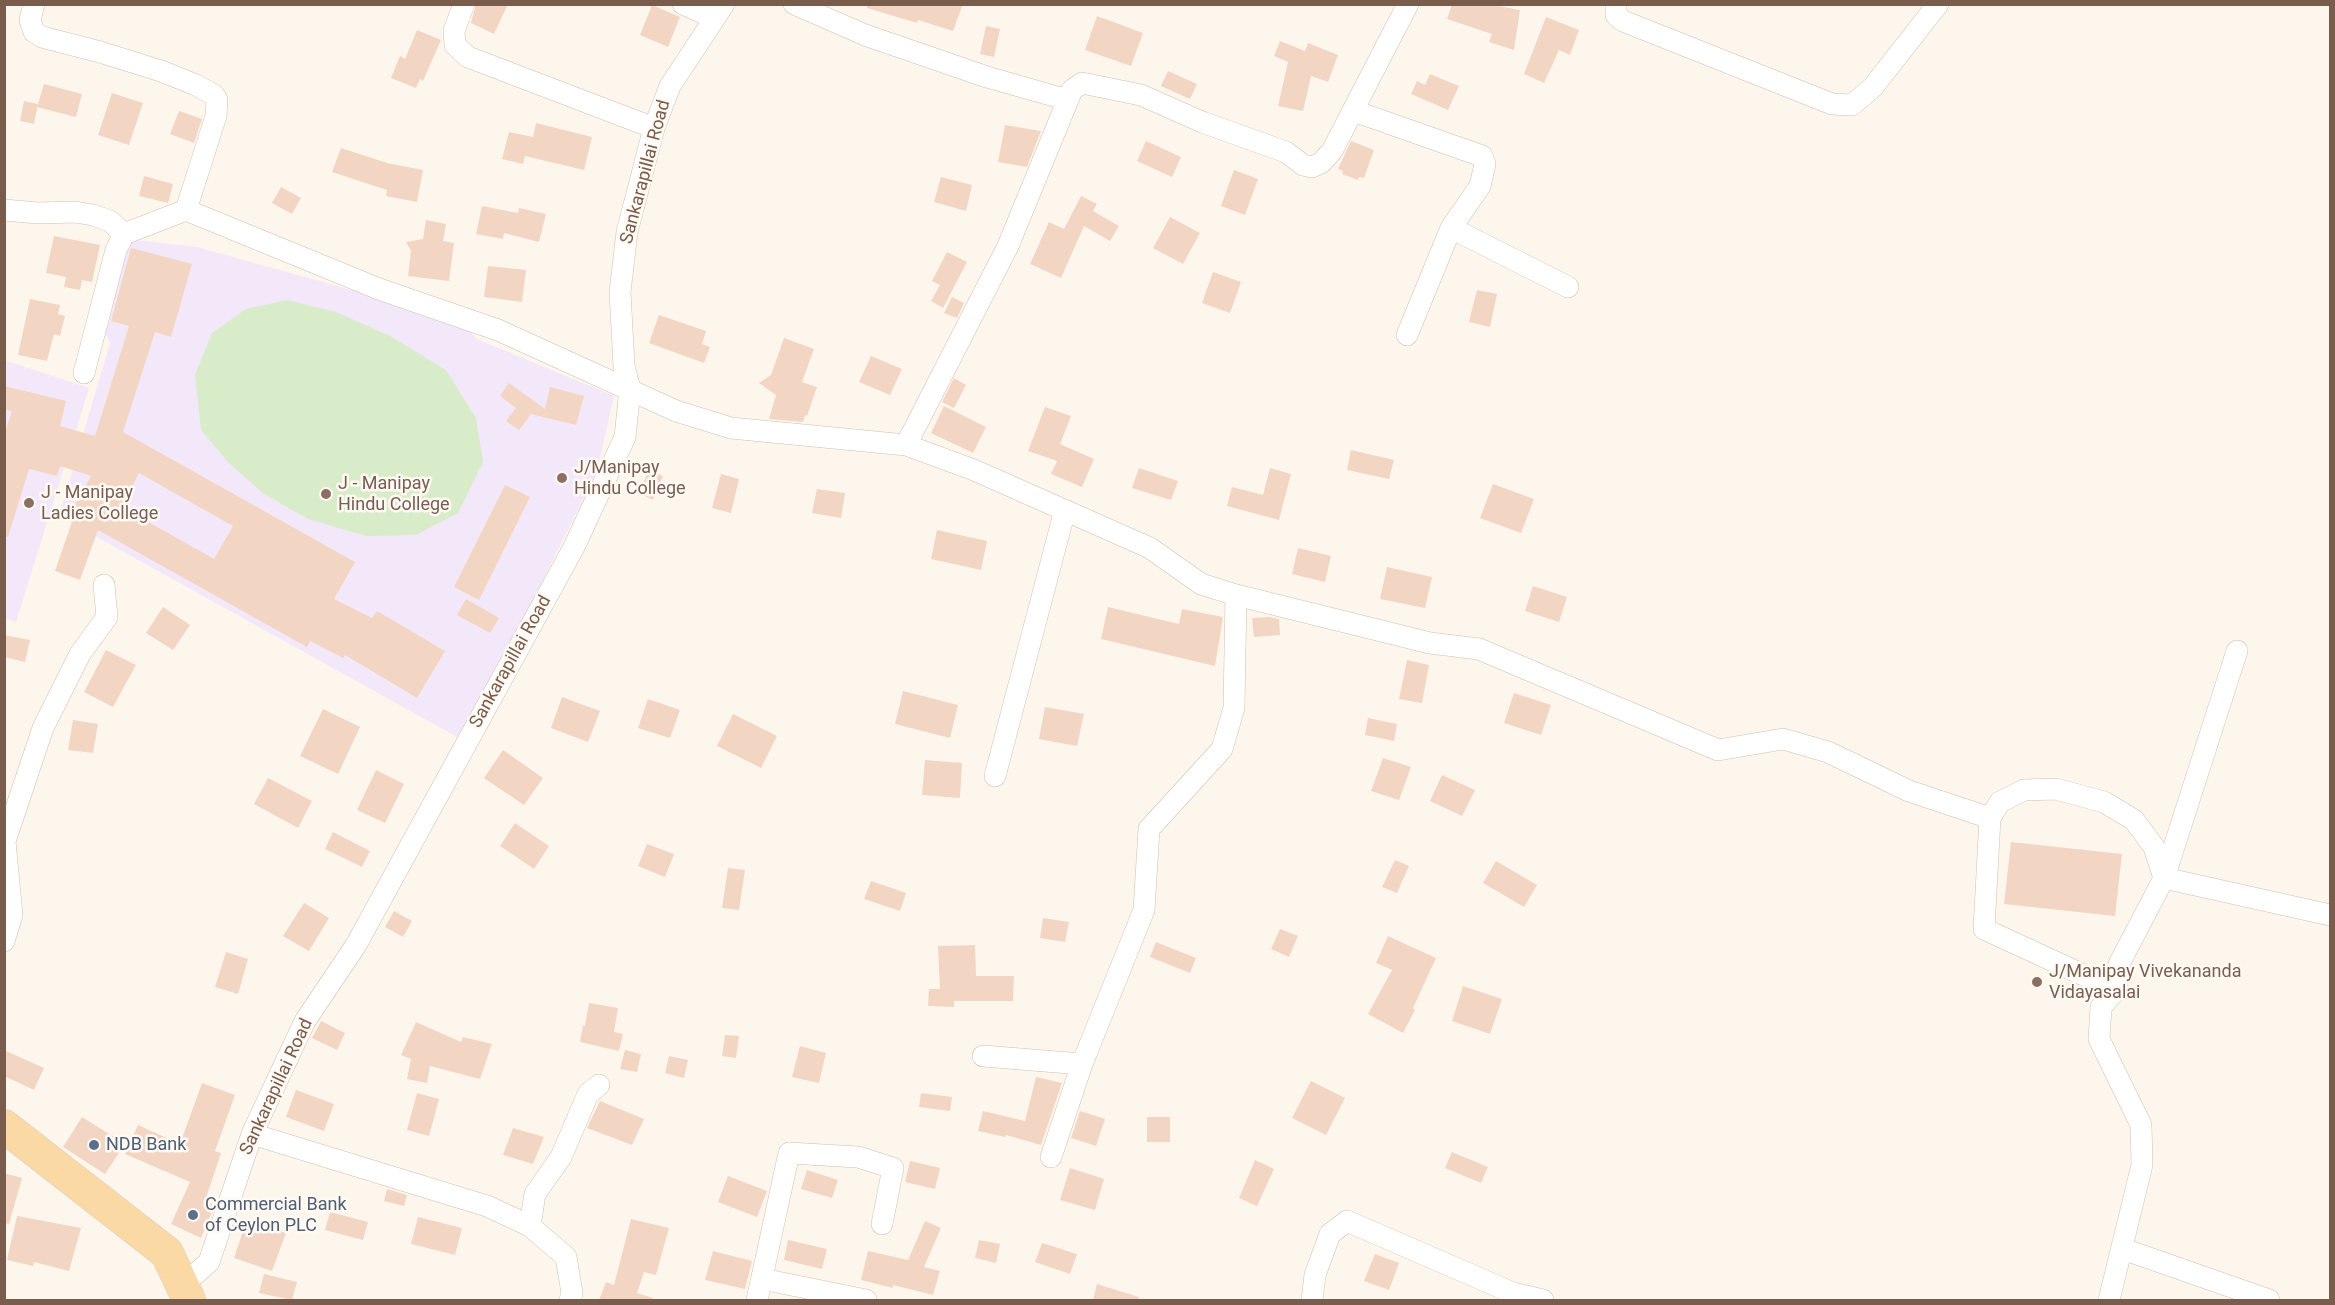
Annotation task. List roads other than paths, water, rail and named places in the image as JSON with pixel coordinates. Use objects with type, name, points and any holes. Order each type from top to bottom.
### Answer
[{"type":"main road","points":[[4,1126],[167,1253],[186,1293]]},
{"type":"street","points":[[34,4],[30,20],[34,32],[42,38],[100,52],[161,71],[214,95],[218,111],[186,210]]},
{"type":"street","points":[[464,4],[454,31],[455,45],[468,57],[654,128]]},
{"type":"street","points":[[683,4],[719,11]]},
{"type":"street","points":[[794,4],[876,38],[987,76],[1068,100]]},
{"type":"street","points":[[906,445],[1008,246],[1072,90],[1082,83],[1140,95],[1202,122],[1286,152],[1303,165],[1312,167],[1321,163],[1332,151],[1408,4]]},
{"type":"street","points":[[1616,4],[1616,15],[1623,21],[1832,104],[1852,105],[1873,87],[1938,4]]},
{"type":"street","name":"Sankarapillai Road","points":[[186,1293],[209,1262],[252,1134],[305,1022],[356,945],[574,547],[625,437],[630,389],[624,366],[620,292],[627,232],[654,128],[670,86],[719,11]]},
{"type":"street","points":[[1354,111],[1482,156],[1485,164],[1480,186],[1451,228],[1407,335]]},
{"type":"street","points":[[4,210],[38,213],[75,212],[93,215],[110,221],[124,234]]},
{"type":"street","points":[[84,373],[116,250],[124,234],[186,210],[379,289],[498,330],[676,411],[731,428],[906,445],[974,470],[1150,548],[1201,584],[1236,595],[1430,643],[1479,649],[1718,750],[1783,739],[1828,752],[1909,791],[1990,818]]},
{"type":"street","points":[[1451,228],[1568,287]]},
{"type":"street","points":[[995,776],[1065,510]]},
{"type":"street","points":[[4,941],[12,915],[5,841],[43,728],[80,654],[107,617],[104,585]]},
{"type":"street","points":[[1051,1157],[1082,1064],[1144,910],[1149,829],[1222,749],[1234,708],[1236,595]]},
{"type":"street","points":[[2109,1300],[2142,1165],[2141,1125],[2099,1039],[2101,1007],[2116,990],[2119,964],[2164,878],[2237,651]]},
{"type":"street","points":[[2116,990],[1984,929],[1990,818],[2000,802],[2024,790],[2056,789],[2104,802],[2134,820],[2154,847],[2164,878]]},
{"type":"street","points":[[2164,878],[2331,915]]},
{"type":"street","points":[[983,1056],[1082,1064]]},
{"type":"street","points":[[530,1226],[536,1194],[561,1156],[588,1095],[599,1085]]},
{"type":"street","points":[[252,1134],[487,1206],[530,1226],[566,1257],[572,1293],[570,1300]]},
{"type":"street","points":[[757,1300],[789,1154],[858,1157],[892,1168],[882,1224]]},
{"type":"street","points":[[1312,1300],[1315,1275],[1330,1234],[1347,1221],[1513,1293],[1543,1300]]},
{"type":"street","points":[[2123,1249],[2270,1300]]},
{"type":"street","points":[[762,1279],[866,1300]]},
{"type":"place","name":"J/Manipay Hindu College","points":[[562,478]]},
{"type":"place","name":"J - Manipay Hindu College","points":[[326,494]]},
{"type":"place","name":"J - Manipay Ladies College","points":[[29,503]]},
{"type":"place","name":"J/Manipay Vivekananda Vidayasalai","points":[[2037,982]]},
{"type":"place","name":"NDB Bank","points":[[94,1145]]},
{"type":"place","name":"Commercial Bank of Ceylon PLC","points":[[193,1215]]}]
